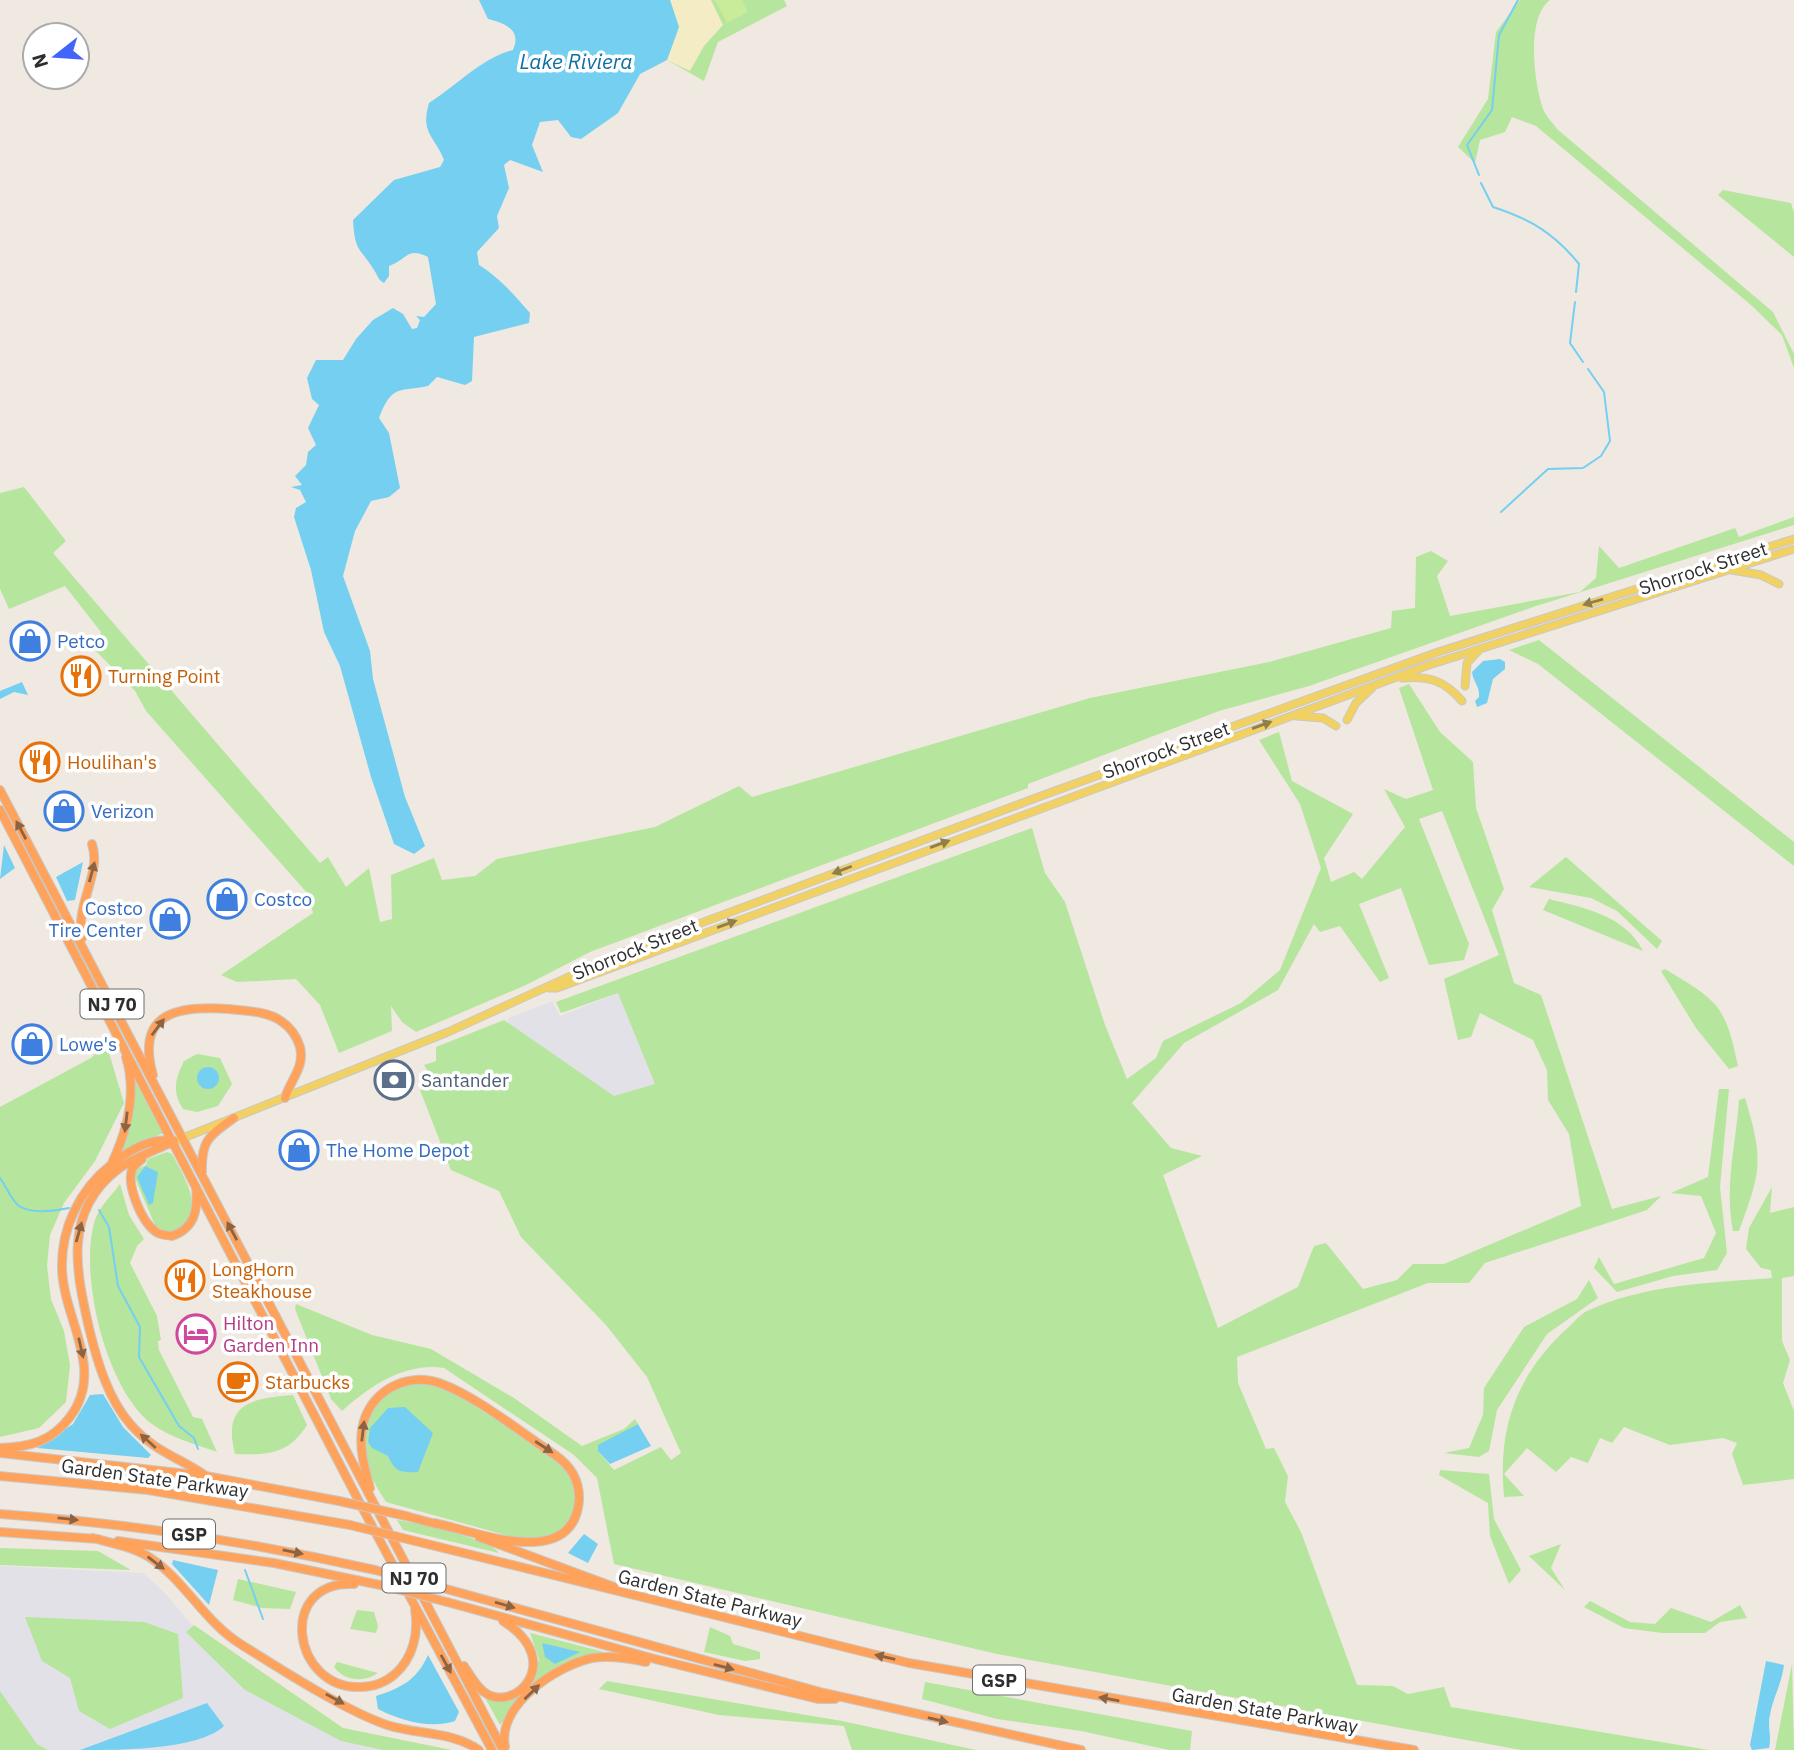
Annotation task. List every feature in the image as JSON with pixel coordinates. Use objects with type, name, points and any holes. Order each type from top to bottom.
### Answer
[{"type":"highway","name":"NJ 70","points":[[0,790],[158,1091],[196,1185],[492,1750]]},
{"type":"highway","name":"NJ 70","points":[[0,810],[117,1031],[178,1140],[202,1175],[505,1750]]},
{"type":"highway","points":[[83,948],[80,909],[96,855],[92,844]]},
{"type":"highway","points":[[158,1091],[149,1060],[151,1035],[161,1021],[173,1012],[195,1006],[260,1013],[277,1018],[287,1026],[299,1044],[301,1056],[299,1069],[285,1098]]},
{"type":"highway","points":[[112,1164],[125,1134],[131,1080],[117,1031]]},
{"type":"highway","points":[[202,1175],[203,1146],[234,1118]]},
{"type":"highway","points":[[0,1450],[29,1447],[49,1438],[66,1422],[79,1402],[85,1365],[64,1283],[63,1245],[76,1206],[98,1176],[112,1164],[134,1150],[161,1139],[178,1140]]},
{"type":"highway","points":[[178,1140],[116,1170],[92,1200],[75,1245],[77,1276],[94,1345],[119,1409],[158,1450],[206,1476]]},
{"type":"highway","points":[[152,1151],[133,1167],[130,1182],[148,1223],[157,1233],[172,1236],[181,1233],[193,1221],[196,1185]]},
{"type":"highway","points":[[0,1450],[206,1476],[339,1501],[521,1542],[544,1542],[559,1535],[571,1523],[579,1503],[577,1483],[567,1464],[451,1388],[419,1379],[387,1389],[366,1416],[362,1447],[372,1498]]},
{"type":"highway","name":"Garden State Parkway","points":[[0,1476],[148,1490],[350,1525],[956,1672],[1414,1750]]},
{"type":"highway","name":"GSP","points":[[0,1514],[189,1534],[375,1570],[847,1699],[1081,1750]]},
{"type":"highway","points":[[434,1523],[590,1576],[636,1596]]},
{"type":"highway","points":[[0,1532],[93,1538],[223,1555],[384,1586],[655,1660],[818,1699],[847,1699]]},
{"type":"highway","points":[[93,1538],[124,1546],[151,1559],[174,1579],[219,1630],[363,1714],[394,1727],[467,1742],[479,1750]]},
{"type":"highway","points":[[368,1583],[339,1583],[325,1587],[306,1608],[302,1629],[304,1647],[315,1667],[332,1681],[349,1687],[365,1687],[394,1676],[412,1650],[416,1637],[414,1604]]},
{"type":"highway","points":[[456,1659],[488,1695],[507,1696],[525,1686],[533,1670],[533,1652],[522,1633],[495,1615]]},
{"type":"highway","points":[[505,1750],[504,1731],[508,1717],[555,1673],[592,1658],[655,1660]]},
{"type":"main road","name":"Shorrock Street","points":[[178,1140],[446,1033],[621,953],[1115,768],[1554,613],[1794,539]]},
{"type":"main road","name":"Shorrock Street","points":[[548,988],[557,988],[1395,678],[1486,646],[1794,549]]},
{"type":"main road","points":[[1728,570],[1761,575],[1779,584]]},
{"type":"main road","points":[[1465,686],[1467,663],[1486,646]]},
{"type":"main road","points":[[1276,710],[1324,699],[1333,700],[1376,674]]},
{"type":"main road","points":[[1395,678],[1424,676],[1439,680],[1462,701]]},
{"type":"main road","points":[[1348,720],[1356,703],[1376,686]]},
{"type":"main road","points":[[1289,716],[1310,715],[1336,726]]},
{"type":"main road","points":[[998,812],[1047,799],[1060,801],[1064,794],[1115,768]]},
{"type":"shaded area","points":[[621,992],[659,1086],[616,1102],[515,1038],[507,1019],[552,1001],[560,1016]]},
{"type":"shaded area","points":[[0,1566],[143,1573],[166,1594],[195,1629],[281,1707],[407,1750],[25,1750],[0,1720]]},
{"type":"green space","points":[[670,0],[784,0],[787,6],[718,42],[704,81],[667,60],[679,27]]},
{"type":"green space","points":[[715,0],[742,0],[748,12],[727,23]]},
{"type":"green space","points":[[1520,0],[1550,0],[1537,20],[1534,50],[1539,95],[1548,118],[1557,129],[1773,312],[1794,354],[1794,368],[1782,335],[1751,305],[1536,126],[1512,117],[1505,132],[1480,140],[1475,163],[1458,147],[1488,99],[1496,32]]},
{"type":"green space","points":[[1723,190],[1791,203],[1794,213],[1794,257],[1718,195]]},
{"type":"green space","points":[[24,487],[66,541],[53,553],[320,863],[328,857],[346,887],[369,868],[380,922],[392,919],[391,875],[434,858],[442,880],[475,876],[497,859],[655,827],[739,786],[752,797],[1090,698],[1269,662],[1391,628],[1392,611],[1415,608],[1416,557],[1431,551],[1448,561],[1437,576],[1450,616],[1580,592],[1596,578],[1599,546],[1619,568],[1735,528],[1739,537],[1794,517],[1794,525],[1533,607],[1309,686],[1219,711],[1028,784],[1028,788],[590,952],[526,985],[416,1032],[402,1022],[391,1006],[392,1031],[339,1053],[320,1005],[296,979],[237,982],[221,975],[313,913],[309,895],[146,711],[135,691],[95,650],[101,632],[65,586],[9,609],[0,589],[0,493]]},
{"type":"green space","points":[[1539,640],[1794,842],[1794,866],[1538,664],[1509,650]]},
{"type":"green space","points":[[1409,684],[1440,732],[1473,762],[1476,808],[1504,889],[1492,910],[1514,983],[1541,995],[1612,1209],[1661,1196],[1647,1210],[1485,1263],[1469,1283],[1428,1283],[1237,1357],[1238,1383],[1266,1449],[1274,1448],[1288,1476],[1285,1502],[1301,1532],[1357,1685],[1393,1686],[1408,1694],[1444,1687],[1451,1707],[1709,1750],[1521,1750],[997,1654],[614,1564],[597,1478],[574,1455],[444,1368],[430,1367],[402,1372],[376,1385],[342,1411],[331,1399],[295,1309],[296,1304],[372,1335],[431,1349],[514,1398],[582,1446],[624,1429],[635,1419],[638,1424],[598,1451],[614,1470],[661,1447],[671,1460],[681,1453],[647,1377],[606,1325],[521,1237],[499,1191],[451,1170],[420,1090],[437,1087],[424,1065],[436,1061],[436,1047],[504,1020],[614,1096],[655,1084],[618,993],[561,1013],[556,1002],[1032,828],[1045,873],[1065,902],[1105,1025],[1127,1079],[1156,1058],[1163,1041],[1241,1003],[1280,970],[1321,868],[1300,804],[1259,740],[1279,732],[1292,781],[1353,814],[1324,858],[1331,882],[1354,872],[1362,879],[1405,827],[1384,789],[1406,799],[1433,790],[1399,688]],"holes":[[[1442,811],[1499,955],[1444,979],[1458,1040],[1471,1037],[1480,1013],[1533,1040],[1547,1070],[1548,1100],[1569,1134],[1581,1206],[1444,1264],[1413,1264],[1397,1280],[1363,1289],[1326,1243],[1314,1246],[1298,1287],[1218,1328],[1163,1175],[1202,1156],[1171,1148],[1132,1103],[1184,1043],[1278,990],[1314,924],[1320,932],[1340,926],[1380,982],[1389,978],[1359,904],[1401,888],[1429,965],[1464,960],[1469,944],[1419,819]]]},
{"type":"green space","points":[[1566,857],[1662,941],[1657,949],[1617,911],[1591,898],[1529,887]]},
{"type":"green space","points":[[1549,899],[1589,910],[1615,921],[1626,929],[1643,951],[1543,910]]},
{"type":"green space","points":[[1665,969],[1697,989],[1716,1006],[1729,1029],[1738,1066],[1729,1069],[1696,1028],[1661,971]]},
{"type":"green space","points":[[106,1043],[124,1103],[95,1161],[64,1203],[50,1235],[47,1266],[51,1299],[64,1331],[70,1365],[66,1402],[39,1428],[0,1437],[0,1107],[91,1058]]},
{"type":"green space","points":[[197,1054],[220,1058],[232,1084],[218,1106],[197,1112],[183,1109],[177,1097],[176,1085],[184,1061]]},
{"type":"green space","points":[[135,1081],[163,1133],[119,1155],[131,1124]]},
{"type":"green space","points":[[1719,1089],[1729,1089],[1720,1187],[1727,1253],[1717,1270],[1673,1276],[1617,1292],[1594,1268],[1599,1257],[1614,1284],[1704,1258],[1716,1233],[1701,1196],[1671,1193],[1708,1177]]},
{"type":"green space","points":[[1745,1098],[1755,1137],[1756,1179],[1739,1231],[1733,1231],[1730,1198],[1732,1166],[1739,1100]]},
{"type":"green space","points":[[167,1152],[172,1154],[188,1185],[192,1206],[190,1216],[174,1233],[157,1230],[135,1178],[136,1170],[146,1165],[148,1159]],"holes":[[[145,1166],[154,1189],[152,1203],[137,1177]]]},
{"type":"green space","points":[[120,1184],[129,1215],[144,1239],[137,1246],[130,1263],[157,1316],[161,1340],[158,1341],[159,1350],[193,1417],[202,1419],[217,1452],[175,1437],[152,1424],[136,1408],[121,1385],[109,1358],[93,1299],[91,1243],[97,1215]]},
{"type":"green space","points":[[1772,1187],[1770,1213],[1794,1207],[1794,1276],[1782,1278],[1782,1341],[1790,1360],[1783,1383],[1794,1411],[1794,1479],[1743,1485],[1732,1454],[1737,1443],[1723,1438],[1670,1445],[1624,1427],[1612,1443],[1600,1438],[1588,1463],[1571,1457],[1556,1472],[1527,1448],[1504,1474],[1524,1496],[1504,1497],[1503,1473],[1504,1450],[1513,1407],[1532,1369],[1546,1350],[1584,1313],[1609,1302],[1678,1286],[1772,1278],[1771,1270],[1761,1268],[1746,1249],[1749,1228]]},
{"type":"green space","points":[[1589,1280],[1598,1298],[1547,1334],[1497,1410],[1489,1451],[1479,1457],[1444,1453],[1469,1448],[1483,1415],[1484,1388],[1524,1327],[1577,1299]]},
{"type":"green space","points":[[408,1383],[432,1383],[458,1395],[553,1456],[572,1475],[577,1500],[569,1522],[557,1533],[544,1539],[520,1539],[386,1502],[367,1461],[368,1420],[381,1398],[392,1390]]},
{"type":"green space","points":[[293,1395],[307,1425],[300,1435],[285,1448],[276,1451],[235,1454],[233,1424],[243,1407],[264,1398]]},
{"type":"green space","points":[[1440,1470],[1489,1474],[1494,1519],[1521,1570],[1509,1584],[1490,1536],[1488,1503],[1439,1475]]},
{"type":"green space","points":[[397,1520],[468,1537],[493,1547],[499,1553],[403,1530]]},
{"type":"green space","points":[[1561,1544],[1551,1568],[1565,1590],[1529,1556]]},
{"type":"green space","points":[[0,1548],[98,1551],[131,1570],[0,1565]]},
{"type":"green space","points":[[238,1579],[296,1592],[290,1609],[262,1608],[233,1600]]},
{"type":"green space","points":[[1590,1601],[1630,1622],[1655,1624],[1671,1608],[1711,1622],[1740,1605],[1747,1618],[1720,1622],[1705,1633],[1662,1633],[1624,1628],[1584,1607]]},
{"type":"green space","points":[[357,1610],[374,1612],[378,1626],[376,1633],[350,1629]]},
{"type":"green space","points":[[25,1617],[144,1622],[178,1634],[183,1698],[110,1729],[79,1711],[70,1678],[42,1661]]},
{"type":"green space","points":[[194,1625],[343,1728],[452,1750],[383,1750],[341,1741],[245,1690],[186,1632]]},
{"type":"green space","points":[[710,1627],[730,1636],[733,1644],[760,1652],[760,1659],[745,1661],[704,1652]]},
{"type":"green space","points":[[530,1633],[612,1654],[575,1660],[546,1675],[500,1725],[484,1696],[508,1701],[531,1686],[539,1659]]},
{"type":"green space","points":[[337,1662],[378,1673],[367,1678],[349,1678],[334,1667]]},
{"type":"green space","points":[[1792,1664],[1794,1750],[1775,1750]]},
{"type":"green space","points":[[607,1681],[842,1721],[976,1750],[852,1750],[844,1726],[719,1715],[599,1689]]},
{"type":"green space","points":[[925,1682],[1192,1731],[1190,1750],[1169,1750],[1081,1731],[997,1719],[922,1699]]},
{"type":"green space","points":[[0,1691],[37,1744],[48,1750],[0,1750]]},
{"type":"sand","points":[[670,0],[711,0],[723,25],[704,46],[690,71],[667,60],[679,27]]},
{"type":"water","name":"Lake Riviera","points":[[479,0],[670,0],[679,27],[667,60],[640,74],[618,113],[581,139],[571,137],[558,120],[540,122],[532,145],[543,172],[510,160],[504,165],[509,188],[497,216],[499,228],[477,252],[479,265],[500,281],[530,313],[529,323],[474,337],[472,381],[465,385],[437,377],[428,386],[398,391],[388,400],[379,418],[389,433],[400,488],[389,497],[371,501],[355,531],[343,576],[370,651],[373,679],[405,797],[425,846],[414,854],[394,844],[371,777],[340,666],[324,632],[311,570],[294,517],[296,508],[306,502],[300,490],[291,487],[302,485],[295,476],[306,465],[308,452],[316,445],[308,428],[319,405],[312,399],[307,378],[316,360],[343,360],[356,339],[373,320],[393,308],[403,314],[412,329],[417,328],[420,320],[416,316],[424,317],[436,304],[428,257],[416,253],[407,255],[389,266],[389,276],[384,283],[359,248],[353,220],[394,180],[440,167],[444,160],[427,128],[429,103],[480,65],[513,50],[514,32],[506,25],[488,19]]},
{"type":"water","points":[[1500,659],[1505,662],[1505,669],[1493,679],[1487,703],[1477,707],[1475,701],[1479,693],[1472,672],[1483,661]]},
{"type":"water","points":[[22,682],[28,695],[14,692],[0,699],[0,691]]},
{"type":"water","points":[[4,845],[15,868],[0,879]]},
{"type":"water","points":[[83,862],[75,900],[67,901],[56,877]]},
{"type":"water","points":[[208,1067],[216,1070],[219,1078],[216,1086],[208,1089],[200,1086],[197,1078],[200,1070]]},
{"type":"water","points":[[145,1166],[158,1172],[153,1203],[149,1205],[137,1177]]},
{"type":"water","points":[[103,1394],[123,1427],[151,1455],[148,1458],[37,1448],[73,1424],[90,1395]]},
{"type":"water","points":[[405,1407],[433,1433],[418,1472],[399,1470],[388,1456],[372,1448],[368,1442],[370,1428],[388,1408]]},
{"type":"water","points":[[638,1424],[651,1446],[610,1464],[598,1451],[598,1445]]},
{"type":"water","points":[[584,1534],[598,1544],[588,1563],[568,1553]]},
{"type":"water","points":[[173,1560],[218,1570],[209,1605],[172,1564]]},
{"type":"water","points":[[542,1643],[580,1652],[555,1664],[545,1657]]},
{"type":"water","points":[[428,1655],[459,1712],[455,1721],[426,1724],[396,1717],[378,1709],[376,1696],[407,1682],[419,1671]]},
{"type":"water","points":[[1766,1661],[1784,1665],[1769,1719],[1769,1748],[1752,1750],[1750,1745]]},
{"type":"water","points":[[207,1703],[224,1726],[196,1740],[158,1747],[80,1750]]},
{"type":"waterway","points":[[1479,175],[1467,145],[1492,110],[1499,35],[1518,0]]},
{"type":"waterway","points":[[1481,183],[1493,207],[1540,228],[1570,253],[1579,264],[1576,292]]},
{"type":"waterway","points":[[1575,302],[1570,343],[1583,362]]},
{"type":"waterway","points":[[1501,512],[1548,469],[1583,468],[1601,456],[1610,441],[1604,392],[1588,369]]},
{"type":"waterway","points":[[0,1178],[14,1201],[24,1209],[43,1211],[69,1208]]},
{"type":"waterway","points":[[99,1210],[109,1227],[118,1286],[140,1327],[139,1357],[179,1426],[194,1438],[198,1449]]},
{"type":"waterway","points":[[245,1570],[263,1619]]},
{"type":"place","name":"Petco","points":[[30,641]]},
{"type":"place","name":"Turning Point","points":[[81,676]]},
{"type":"place","name":"Houlihan's","points":[[40,762]]},
{"type":"place","name":"Verizon","points":[[64,811]]},
{"type":"place","name":"Costco","points":[[227,899]]},
{"type":"place","name":"Costco Tire Center","points":[[170,919]]},
{"type":"place","name":"Lowe's","points":[[32,1044]]},
{"type":"place","name":"Santander","points":[[394,1080]]},
{"type":"place","name":"The Home Depot","points":[[299,1150]]},
{"type":"place","name":"LongHorn Steakhouse","points":[[185,1280]]},
{"type":"place","name":"Hilton Garden Inn","points":[[196,1334]]},
{"type":"place","name":"Starbucks","points":[[238,1382]]}]
